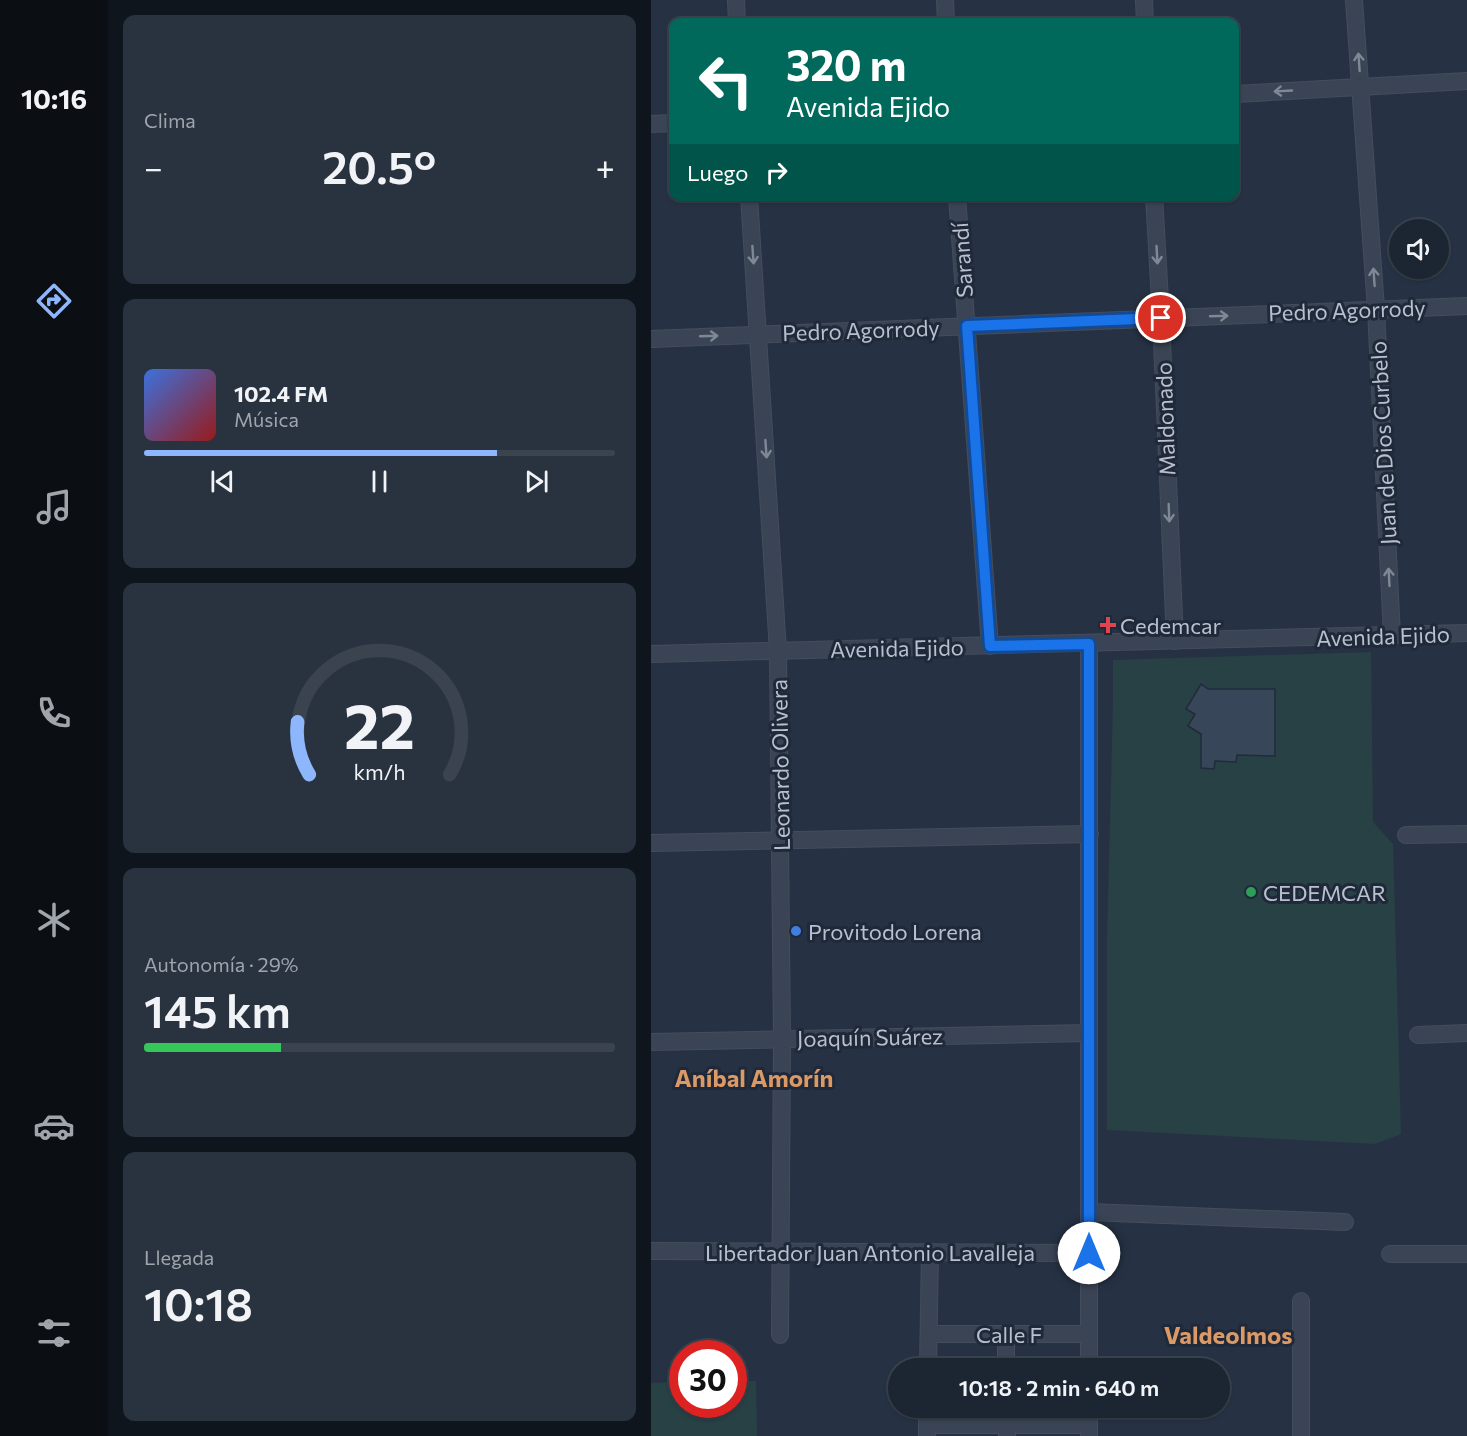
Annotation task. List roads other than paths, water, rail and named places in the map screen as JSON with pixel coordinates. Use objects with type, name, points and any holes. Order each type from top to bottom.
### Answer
[{"type":"street","points":[[736,0],[737,18]]},
{"type":"street","points":[[945,0],[946,18]]},
{"type":"street","points":[[1143,0],[1145,18]]},
{"type":"street","name":"Juan de Dios Curbelo","points":[[1354,0],[1376,309],[1392,636]]},
{"type":"street","points":[[1239,94],[1467,81]]},
{"type":"street","points":[[651,124],[669,123]]},
{"type":"street","name":"Leonardo Olivera","points":[[749,201],[779,651],[782,1039],[780,1335]]},
{"type":"street","name":"Sarandí","points":[[957,201],[990,646]]},
{"type":"street","name":"Maldonado","points":[[1154,201],[1175,641]]},
{"type":"street","name":"Pedro Agorrody","points":[[651,339],[1467,306]]},
{"type":"street","name":"Avenida Ejido","points":[[651,654],[1467,633]]},
{"type":"street","points":[[1089,644],[1089,1358]]},
{"type":"street","points":[[651,843],[1090,834]]},
{"type":"street","points":[[1406,835],[1467,834]]},
{"type":"street","name":"Joaquín Suárez","points":[[651,1042],[1089,1033]]},
{"type":"street","points":[[1418,1035],[1467,1033]]},
{"type":"street","points":[[1089,1212],[1345,1222]]},
{"type":"street","name":"Libertador Juan Antonio Lavalleja","points":[[651,1251],[1089,1253]]},
{"type":"street","points":[[928,1358],[930,1252]]},
{"type":"street","points":[[1390,1254],[1467,1254]]},
{"type":"street","points":[[1301,1300],[1301,1436]]},
{"type":"street","name":"Calle F","points":[[929,1334],[1089,1334]]},
{"type":"street","points":[[1006,1334],[1006,1358]]},
{"type":"street","points":[[927,1430],[1092,1433],[1090,1418]]},
{"type":"place","name":"Cedemcar","points":[[1108,625]]},
{"type":"place","name":"CEDEMCAR","points":[[1251,892]]},
{"type":"place","name":"Provitodo Lorena","points":[[796,931]]},
{"type":"district","name":"Aníbal Amorín","points":[[754,1077]]},
{"type":"district","name":"Valdeolmos","points":[[1228,1334]]}]
